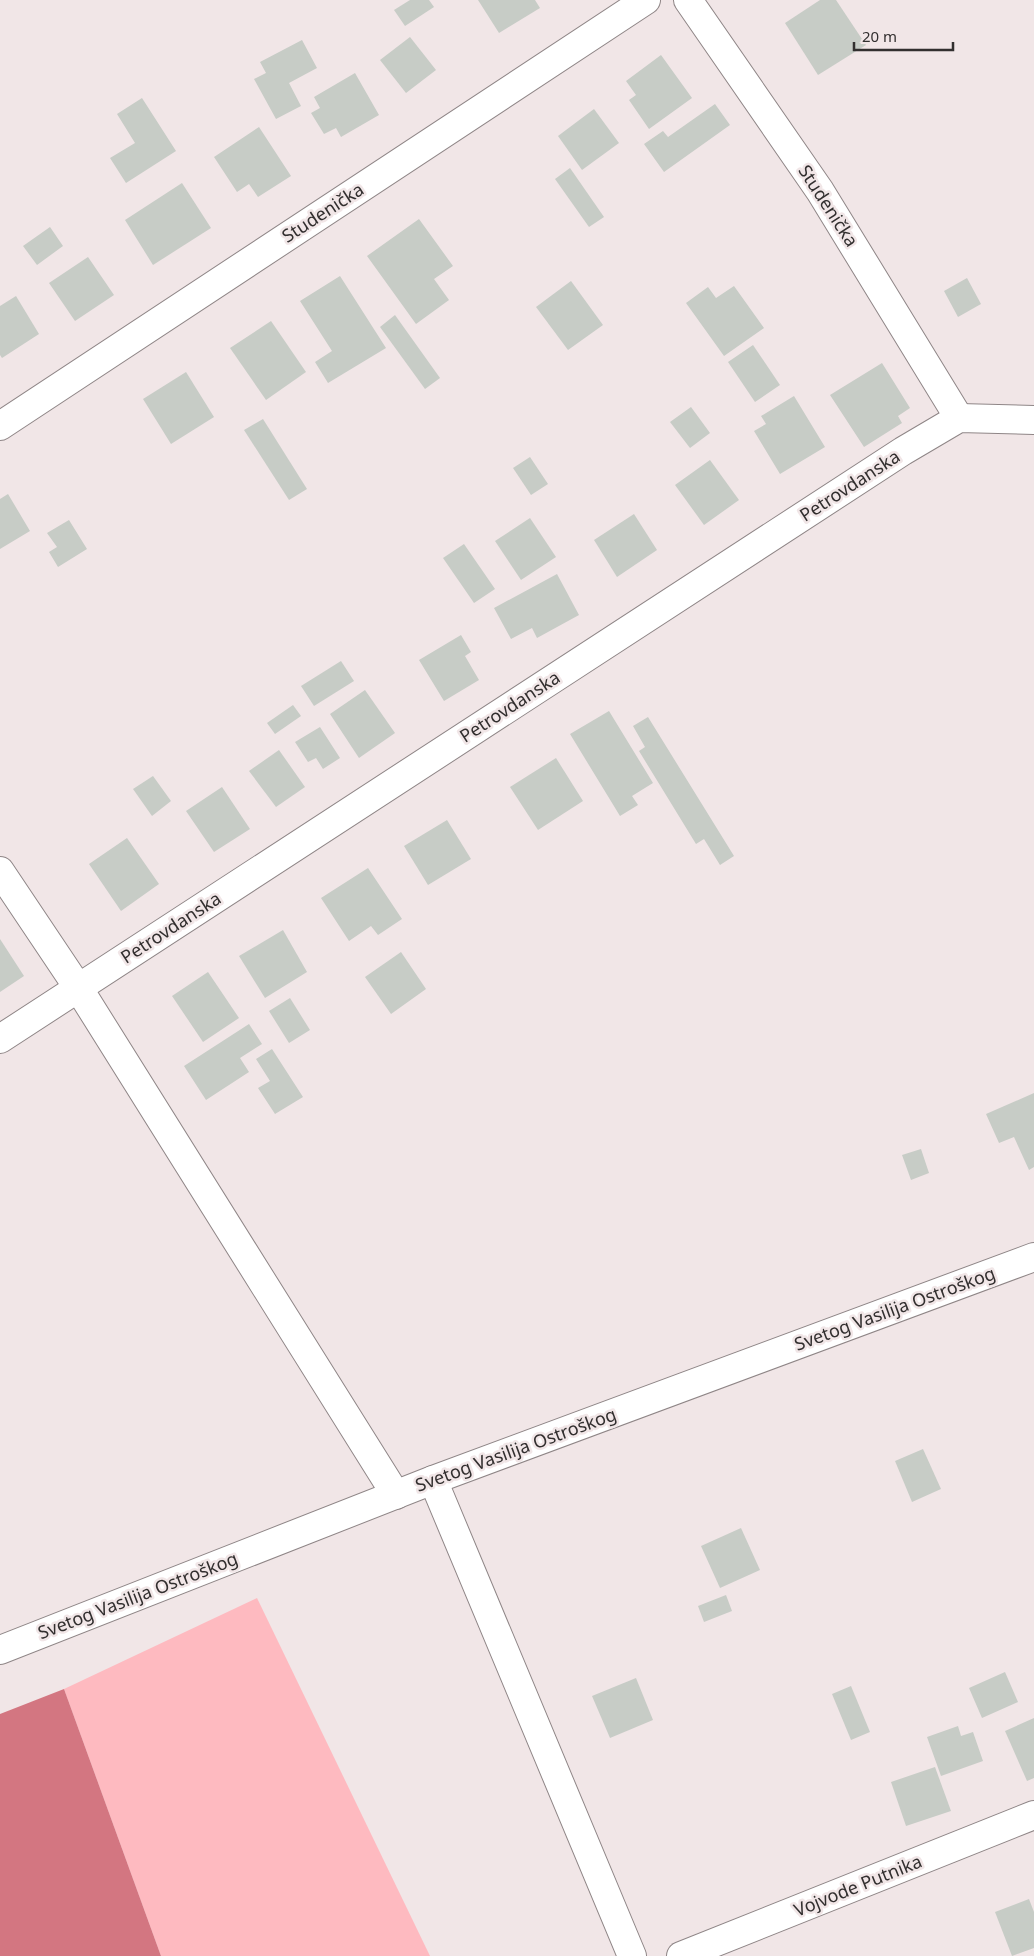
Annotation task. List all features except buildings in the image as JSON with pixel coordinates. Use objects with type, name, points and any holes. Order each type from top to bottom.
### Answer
[{"type":"street","name":"Studenička","points":[[0,426],[646,0]]},
{"type":"street","name":"Studenička","points":[[688,0],[820,191],[960,418]]},
{"type":"street","points":[[960,418],[1034,420]]},
{"type":"street","name":"Petrovdanska","points":[[0,1039],[895,457],[960,418]]},
{"type":"street","points":[[0,871],[78,988],[396,1495]]},
{"type":"street","name":"Svetog Vasilija Ostroškog","points":[[0,1650],[433,1480],[1034,1257]]},
{"type":"street","points":[[433,1480],[632,1956]]},
{"type":"street","name":"Vojvode Putnika","points":[[681,1956],[1034,1815]]},
{"type":"shaded area","points":[[257,1598],[430,1956],[161,1956],[64,1689]]},
{"type":"shaded area","points":[[64,1689],[161,1956],[0,1956],[0,1714]]}]
